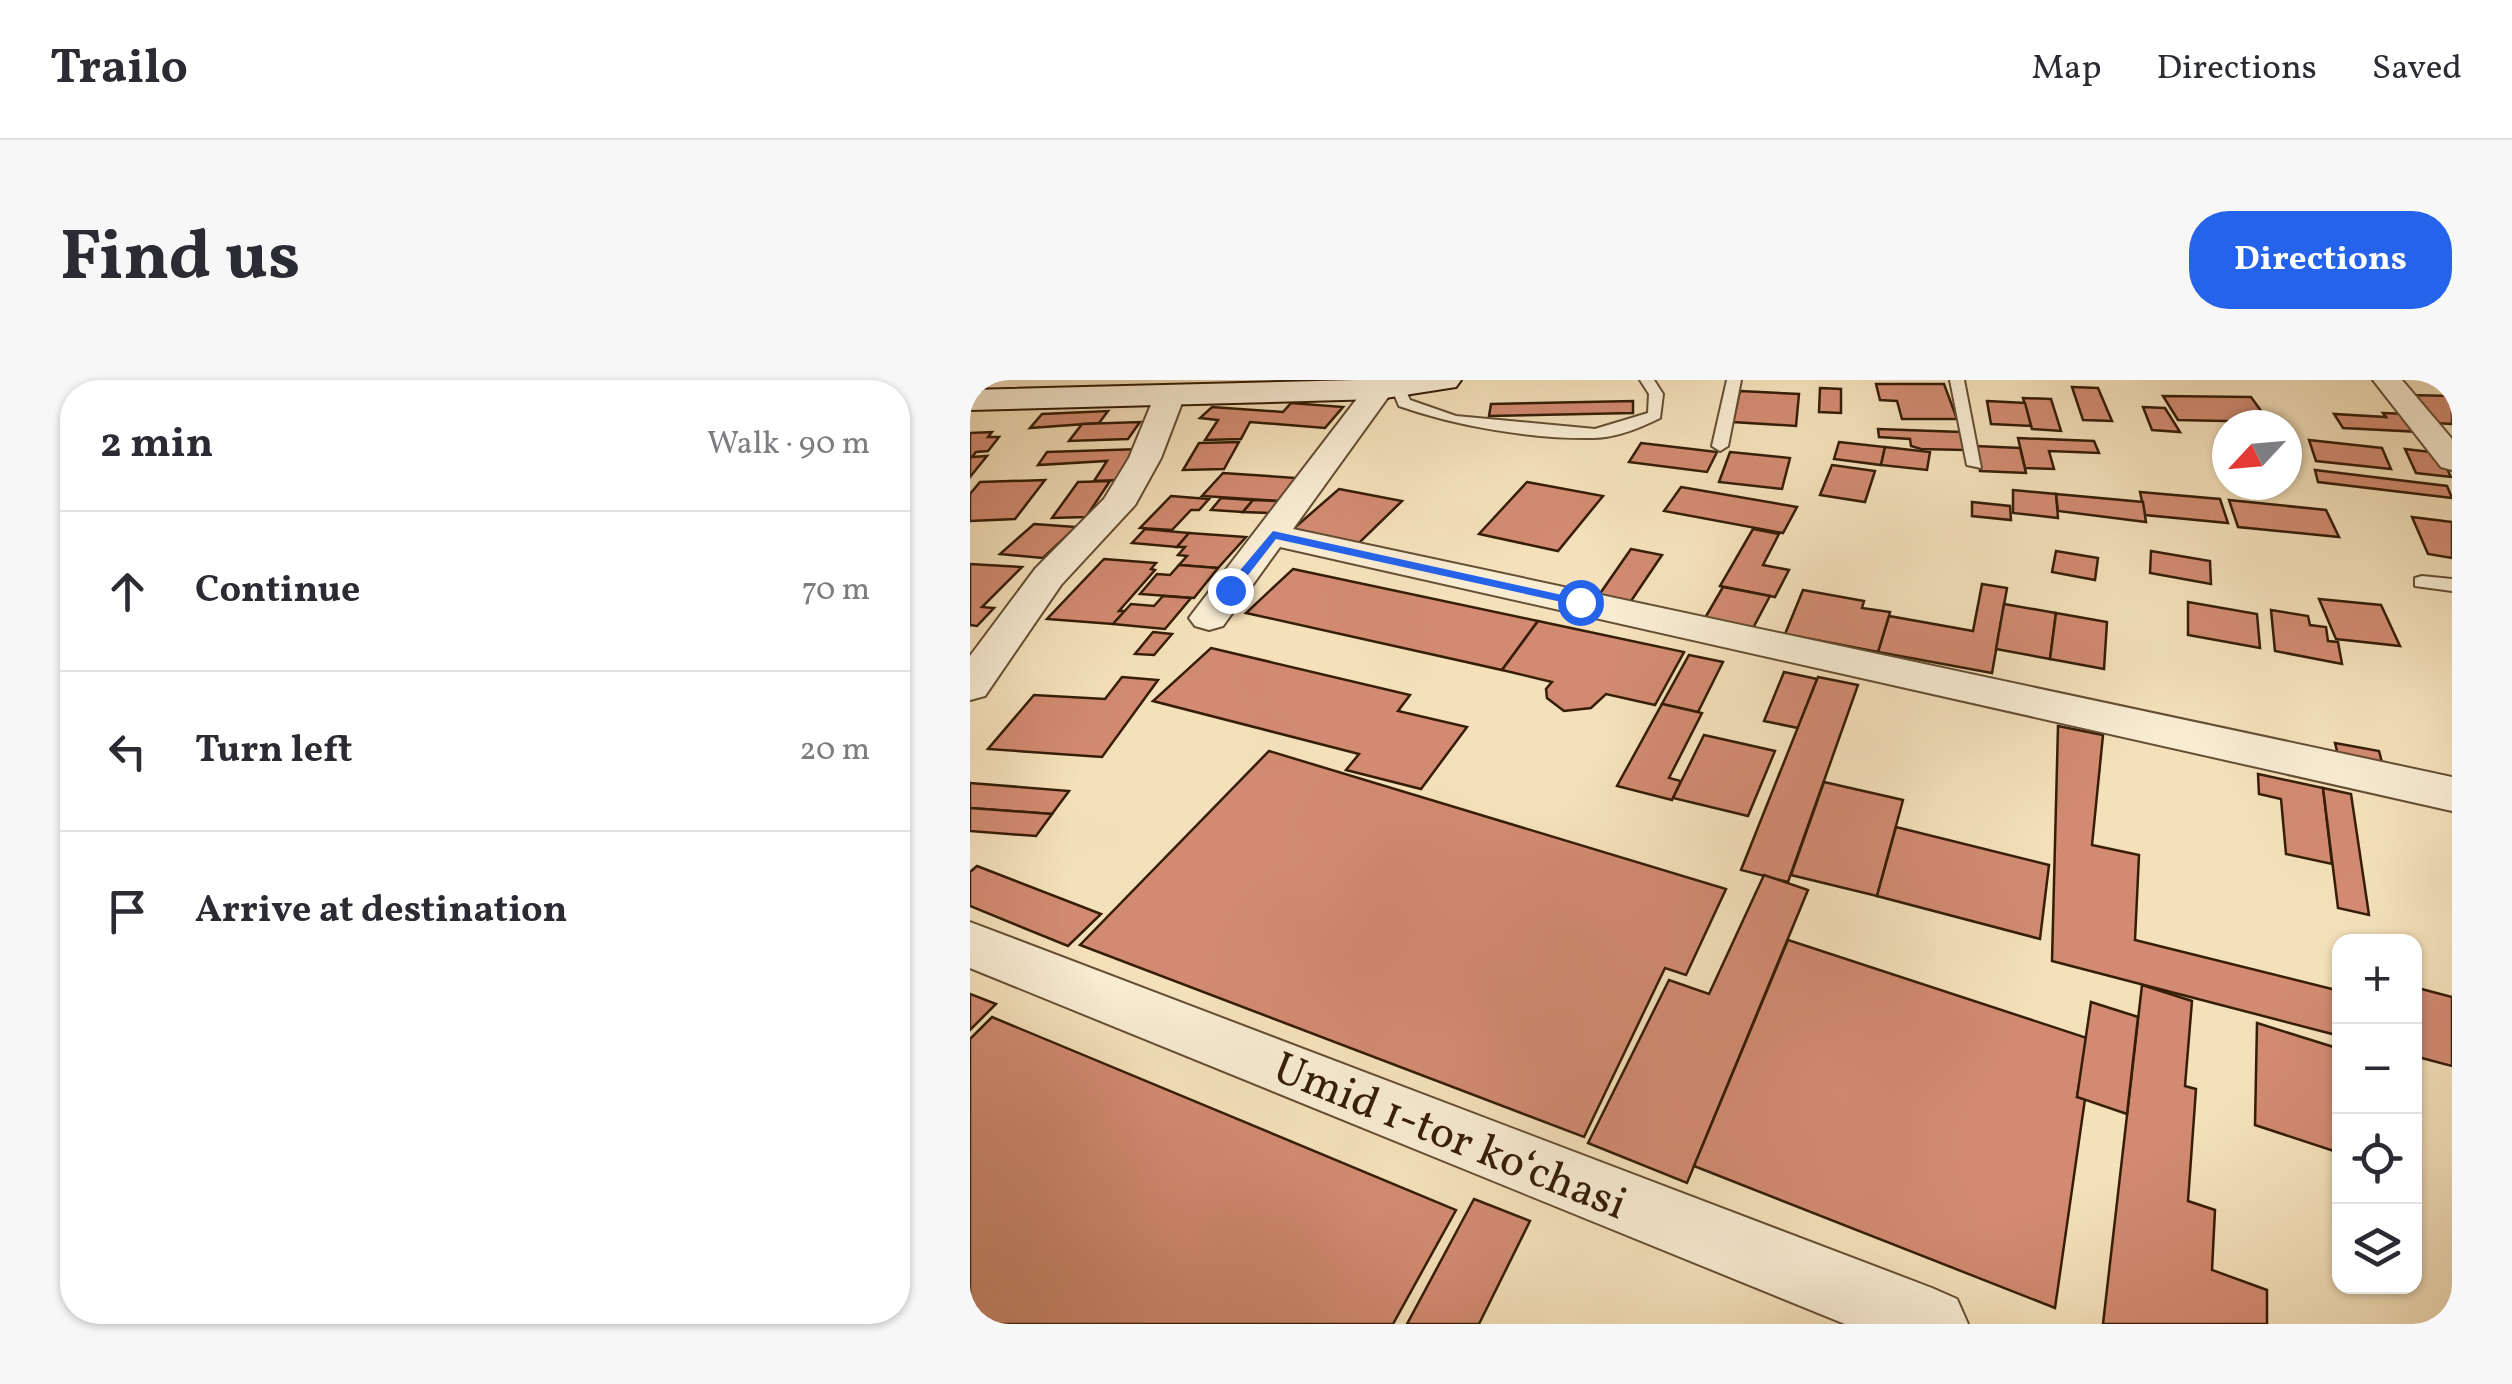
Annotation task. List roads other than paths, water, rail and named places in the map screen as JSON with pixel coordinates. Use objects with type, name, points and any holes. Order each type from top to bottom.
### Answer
[{"type":"street","points":[[970,400],[1109,388],[1170,395],[1389,388],[1445,380]]},
{"type":"street","points":[[2386,380],[2452,460]]},
{"type":"street","points":[[1208,618],[1389,388]]},
{"type":"street","points":[[970,686],[1048,578],[1118,505],[1145,458],[1170,395]]},
{"type":"street","points":[[1273,534],[2452,794]]},
{"type":"street","name":"Umid 1-tor koʻchasi","points":[[970,944],[1932,1324]]},
{"type":"lane","points":[[1389,388],[1404,403],[1454,420],[1595,434],[1656,416],[1656,394],[1647,380]]},
{"type":"lane","points":[[1720,446],[1734,380]]},
{"type":"lane","points":[[1957,380],[1975,466]]},
{"type":"lane","points":[[2422,582],[2452,585]]}]
